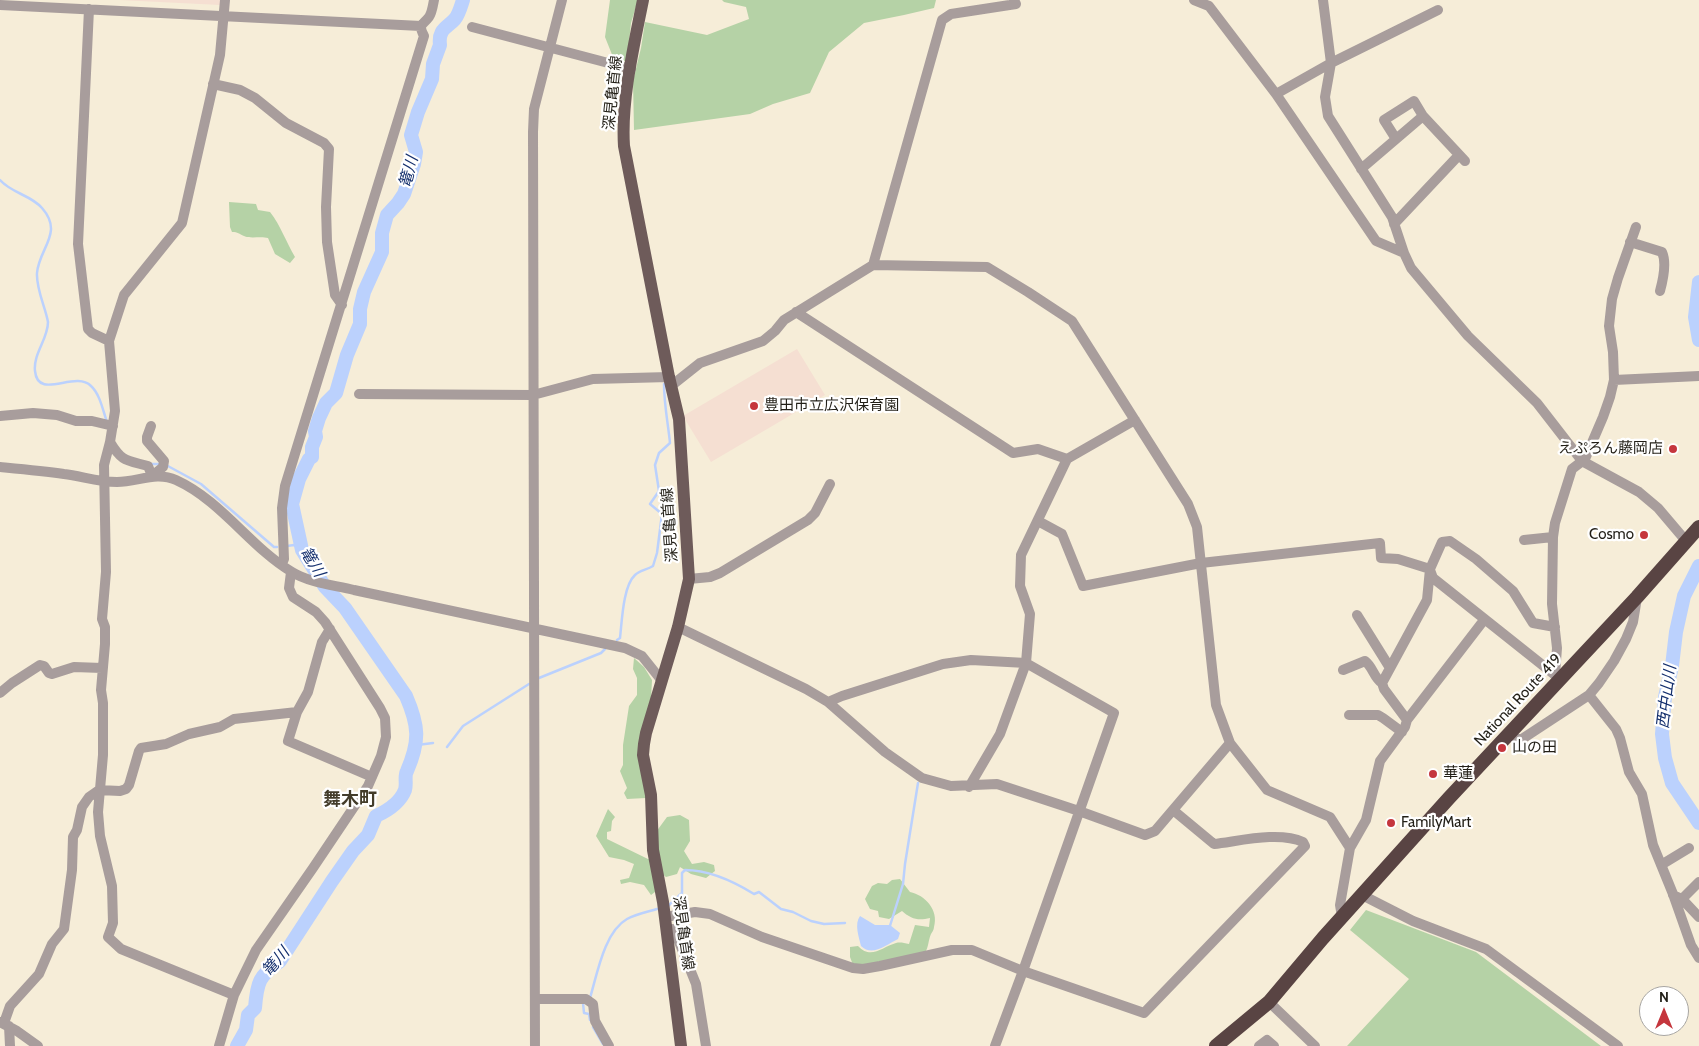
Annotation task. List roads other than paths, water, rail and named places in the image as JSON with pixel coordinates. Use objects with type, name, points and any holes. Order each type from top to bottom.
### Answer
[{"type":"highway","name":"National Route 419","points":[[1216,1046],[1269,1002],[1449,798],[1511,734],[1557,678],[1637,597],[1698,529]]},
{"type":"main road","name":"深見亀首線","points":[[643,0],[623,126],[624,146],[679,419],[689,579],[678,627],[646,733],[643,755],[650,795],[653,850],[666,923],[681,1046]]},
{"type":"street","points":[[225,0],[220,55],[182,223],[124,295],[109,341],[115,411],[105,459],[104,480],[106,489],[106,564],[102,619],[105,644],[102,668],[103,755],[99,790],[100,836],[112,886],[113,923],[108,937],[121,949],[234,995]]},
{"type":"street","points":[[282,564],[284,559],[282,508],[285,486],[424,36],[420,29],[423,22],[429,17],[434,0]]},
{"type":"street","points":[[535,1046],[534,109],[562,0]]},
{"type":"street","points":[[873,265],[942,20],[951,14],[1016,4],[1014,0]]},
{"type":"street","points":[[1194,0],[1211,3],[1276,94],[1376,241],[1404,253]]},
{"type":"street","points":[[1323,0],[1331,63],[1325,97],[1328,116],[1392,217],[1411,268],[1468,336],[1537,403],[1582,461],[1639,492],[1658,508],[1686,541]]},
{"type":"street","points":[[0,4],[73,4],[89,9],[421,26]]},
{"type":"street","points":[[89,9],[78,244],[88,329],[109,341]]},
{"type":"street","points":[[1276,94],[1331,63],[1438,10]]},
{"type":"street","points":[[472,27],[549,49],[631,69]]},
{"type":"street","points":[[213,84],[240,90],[255,98],[286,123],[324,143],[329,148],[326,207],[327,242],[335,294],[342,305]]},
{"type":"street","points":[[1394,224],[1462,158],[1423,116],[1414,101],[1384,120],[1396,139]]},
{"type":"street","points":[[1361,169],[1423,116]]},
{"type":"street","points":[[1557,678],[1557,648],[1552,604],[1552,537],[1572,469],[1585,459],[1603,417],[1614,380],[1613,352],[1609,326],[1612,299],[1636,228]]},
{"type":"street","points":[[1630,242],[1662,252],[1664,255],[1664,271],[1660,291]]},
{"type":"street","points":[[360,394],[533,394],[592,379],[670,381],[700,363],[763,341],[784,320],[873,265],[987,268],[1072,321],[1188,504],[1197,527],[1216,705],[1230,743],[1267,790],[1330,817],[1350,848]]},
{"type":"street","points":[[796,312],[1013,453],[1038,448],[1066,459]]},
{"type":"street","points":[[1614,380],[1698,376]]},
{"type":"street","points":[[0,416],[32,413],[57,415],[76,421],[92,421],[113,426]]},
{"type":"street","points":[[969,787],[1000,734],[1026,663],[1030,614],[1020,586],[1021,556],[1066,459],[1135,420]]},
{"type":"street","points":[[152,426],[147,441],[162,458],[163,466],[152,476]]},
{"type":"street","points":[[110,442],[119,456],[128,461],[148,466],[152,476]]},
{"type":"street","points":[[0,467],[117,482],[152,476],[167,476],[194,490],[208,500],[273,558],[292,572],[319,582],[636,652],[648,662],[662,680]]},
{"type":"street","points":[[689,579],[720,574],[808,520],[815,513],[830,484]]},
{"type":"street","points":[[1038,521],[1062,534],[1083,586],[1201,563],[1380,543],[1381,558],[1398,559],[1430,569]]},
{"type":"street","points":[[1524,540],[1552,537]]},
{"type":"street","points":[[1382,683],[1427,600],[1430,569],[1442,542],[1450,541],[1476,559],[1513,590],[1533,622],[1555,628]]},
{"type":"street","points":[[1430,569],[1433,578],[1557,678]]},
{"type":"street","points":[[219,1046],[234,995],[256,950],[368,786],[384,746],[387,728],[385,718],[330,629],[316,612],[293,597],[289,588],[292,572]]},
{"type":"street","points":[[1511,734],[1517,739],[1522,739],[1589,695],[1614,661],[1626,639],[1633,622],[1637,597]]},
{"type":"street","points":[[1357,616],[1390,668]]},
{"type":"street","points":[[1342,917],[1340,905],[1350,848],[1366,820],[1380,761],[1402,732],[1407,720],[1484,620]]},
{"type":"street","points":[[678,627],[806,689],[828,702],[885,752],[922,778],[951,786],[969,787],[997,784],[1145,835],[1155,831],[1230,743]]},
{"type":"street","points":[[330,629],[322,642],[308,692],[297,712],[288,741],[372,777]]},
{"type":"street","points":[[828,702],[944,664],[971,660],[1026,663],[1114,713],[995,1046]]},
{"type":"street","points":[[1343,670],[1365,662],[1368,663],[1378,681],[1382,683],[1384,689],[1407,720]]},
{"type":"street","points":[[0,693],[12,682],[40,665],[44,666],[49,674],[74,667],[102,668]]},
{"type":"street","points":[[1589,695],[1616,729],[1620,738],[1629,772],[1642,794],[1650,836],[1661,865],[1677,897],[1691,945],[1699,958]]},
{"type":"street","points":[[10,1046],[4,1024],[10,1006],[39,974],[52,944],[64,929],[72,870],[73,837],[77,830],[82,807],[89,797],[99,790],[120,791],[126,789],[141,748],[166,744],[189,734],[220,727],[234,719],[297,712]]},
{"type":"street","points":[[1349,715],[1378,716],[1384,718],[1402,732]]},
{"type":"street","points":[[706,1046],[696,984],[675,932],[666,923],[695,912],[710,914],[770,940],[853,968],[880,966],[962,949],[972,950],[1023,971],[1144,1013],[1304,846],[1303,842],[1282,837],[1214,844],[1173,810]]},
{"type":"street","points":[[1661,865],[1689,848]]},
{"type":"street","points":[[1677,897],[1699,882]]},
{"type":"street","points":[[1362,895],[1413,921],[1486,949],[1618,1046]]},
{"type":"street","points":[[1677,897],[1699,917]]},
{"type":"street","points":[[535,999],[588,1000],[592,1004],[598,1029],[609,1046]]},
{"type":"street","points":[[1269,1002],[1315,1046]]},
{"type":"street","points":[[4,1024],[38,1046]]},
{"type":"street","points":[[1259,1046],[1267,1040],[1274,1046]]},
{"type":"water","points":[[860,916],[875,925],[890,925],[900,933],[898,939],[879,949],[865,949],[861,946],[858,931],[857,923]]},
{"type":"waterway","name":"篭川","points":[[237,1046],[246,1030],[248,1015],[255,1008],[260,980],[280,961],[332,881],[353,851],[368,835],[376,816],[393,806],[403,795],[406,788],[406,773],[416,742],[415,725],[406,696],[345,608],[325,587],[302,550],[292,504],[299,479],[309,459],[312,457],[312,447],[316,437],[315,431],[319,418],[326,403],[336,393],[347,355],[360,324],[360,309],[364,292],[382,252],[382,233],[387,215],[404,194],[414,164],[416,152],[411,135],[418,112],[432,79],[433,64],[440,45],[440,35],[456,17],[463,0]]},
{"type":"waterway","points":[[0,180],[42,208],[51,225],[49,241],[37,273],[39,291],[48,322],[46,334],[36,359],[35,371],[38,380],[43,384],[50,385],[76,381],[84,382],[91,386],[99,398],[107,422]]},
{"type":"waterway","name":"西中山川","points":[[1699,282],[1695,317],[1699,340]]},
{"type":"waterway","points":[[617,640],[620,638],[624,604],[631,580],[637,573],[653,566],[657,553],[662,514],[650,504],[659,491],[655,465],[659,453],[670,443],[664,384]]},
{"type":"waterway","points":[[149,464],[161,464]]},
{"type":"waterway","points":[[166,465],[201,484],[274,547],[277,547]]},
{"type":"waterway","points":[[287,546],[294,545],[302,550]]},
{"type":"waterway","name":"西中山川","points":[[1699,566],[1684,596],[1676,632],[1672,666],[1665,697],[1662,734],[1665,758],[1672,783],[1699,823]]},
{"type":"waterway","points":[[539,678],[601,653],[605,649]]},
{"type":"waterway","points":[[447,747],[463,726],[529,684]]},
{"type":"waterway","points":[[417,745],[433,743]]},
{"type":"waterway","points":[[889,929],[903,884],[918,783]]},
{"type":"waterway","points":[[668,906],[682,893],[682,873],[685,870],[694,870],[721,877],[754,894],[759,892],[781,909],[793,912],[811,921],[824,924],[845,923]]},
{"type":"waterway","points":[[590,998],[602,955],[612,934],[627,919],[657,909]]},
{"type":"waterway","points":[[583,1003],[584,1013],[589,1014],[590,1020]]},
{"type":"waterway","points":[[593,1027],[603,1044]]},
{"type":"place","name":"豊田市立広沢保育園","points":[[754,406]]},
{"type":"place","name":"えぷろん藤岡店","points":[[1673,449]]},
{"type":"place","name":"Cosmo","points":[[1644,535]]},
{"type":"place","name":"山の田","points":[[1502,748]]},
{"type":"place","name":"華蓮","points":[[1433,774]]},
{"type":"place","name":"FamilyMart","points":[[1391,823]]},
{"type":"district","name":"舞木町","points":[[350,800]]}]
